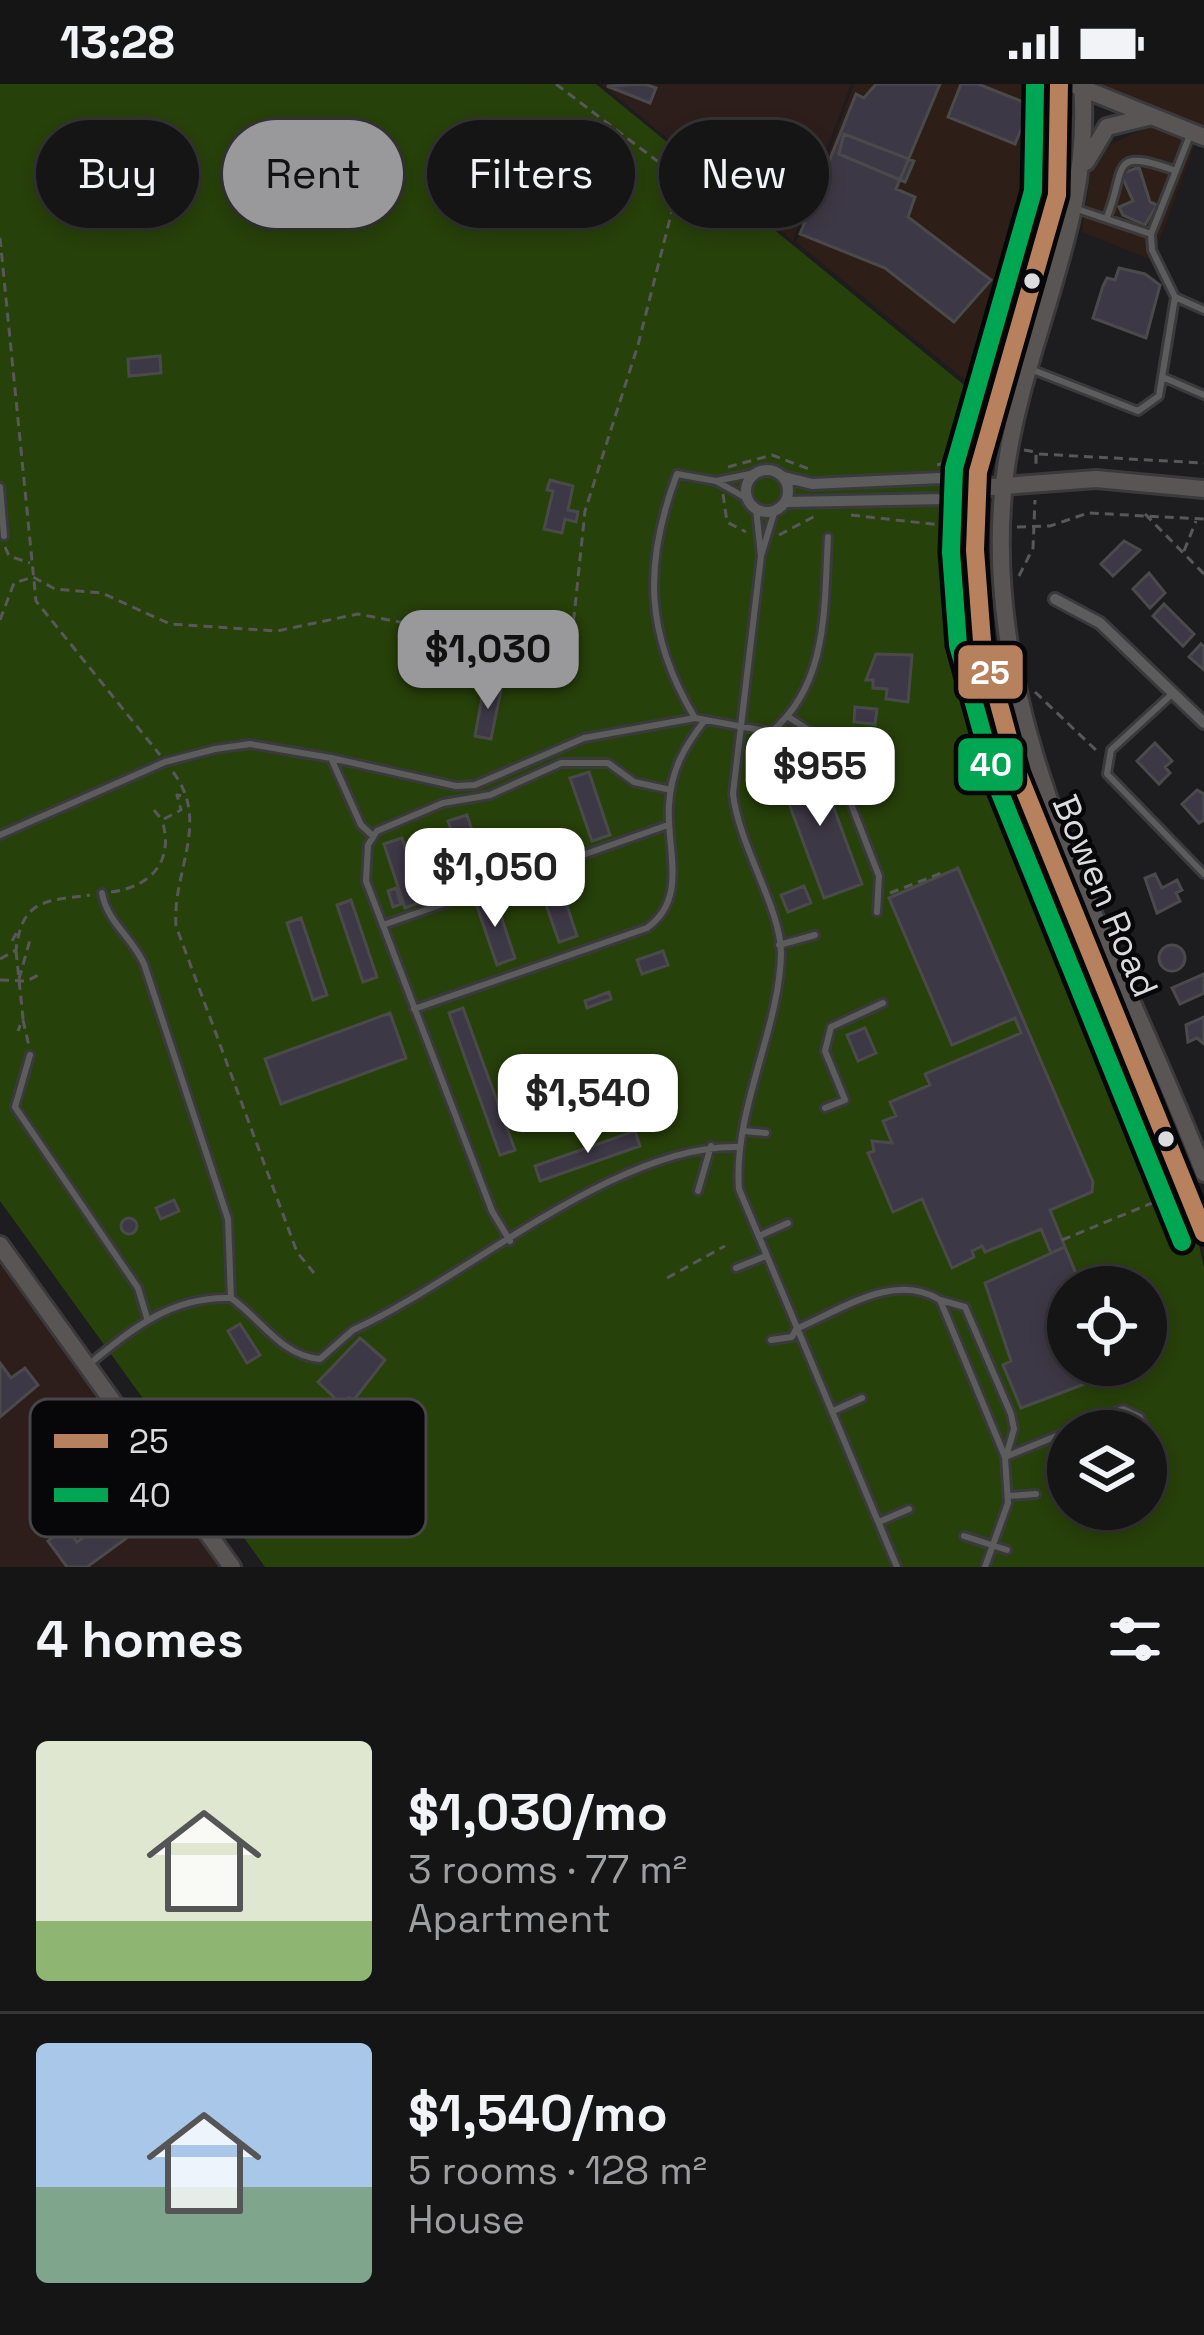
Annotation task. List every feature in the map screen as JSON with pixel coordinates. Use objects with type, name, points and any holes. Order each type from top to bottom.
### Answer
[{"type":"main road","name":"Bowen Road","points":[[1059,84],[1057,196],[971,488],[976,594],[1003,732],[1204,1233]]},
{"type":"main road","name":"Bowen Road","points":[[1079,85],[1082,174],[1004,486],[1002,609],[1024,725],[1204,1173]]},
{"type":"main road","points":[[1079,85],[1198,135]]},
{"type":"main road","points":[[1082,174],[1106,127],[1154,116]]},
{"type":"main road","points":[[971,488],[1096,479],[1204,489]]},
{"type":"main road","points":[[0,1245],[111,1399]]},
{"type":"main road","points":[[210,1537],[232,1567]]},
{"type":"street","points":[[768,469],[812,484],[940,478],[971,488],[945,499],[780,506],[752,504],[746,485],[754,473],[768,469]]},
{"type":"street","points":[[780,506],[784,477]]},
{"type":"street","points":[[1055,599],[1100,623],[1204,723]]},
{"type":"lane","points":[[1030,369],[1138,411],[1159,396],[1174,297],[1152,250],[1151,234],[1176,171],[1198,135]]},
{"type":"lane","points":[[1107,217],[1117,170],[1126,162],[1143,159],[1176,171]]},
{"type":"lane","points":[[1076,209],[1151,234]]},
{"type":"lane","points":[[1174,297],[1204,310]]},
{"type":"lane","points":[[1165,379],[1204,394]]},
{"type":"lane","points":[[695,718],[671,678],[651,596],[662,515],[677,474],[716,481],[754,473]]},
{"type":"lane","points":[[716,481],[752,504],[761,556]]},
{"type":"lane","points":[[0,487],[4,536]]},
{"type":"lane","points":[[780,506],[761,556],[738,729],[737,826],[779,945],[739,1147],[739,1190],[897,1567]]},
{"type":"lane","points":[[0,836],[165,762],[250,744],[456,787],[475,785],[584,738],[695,718],[771,732],[789,717],[806,691],[821,644],[828,537]]},
{"type":"lane","points":[[1174,692],[1111,749],[1105,761],[1107,774],[1204,874]]},
{"type":"lane","points":[[789,717],[827,742],[878,876],[877,912]]},
{"type":"lane","points":[[414,1009],[646,928],[662,918],[673,881],[671,790],[682,750],[705,720]]},
{"type":"lane","points":[[331,758],[361,825],[374,836]]},
{"type":"lane","points":[[374,836],[409,816],[490,795],[561,764],[608,763],[634,782],[671,790]]},
{"type":"lane","points":[[382,925],[669,825]]},
{"type":"lane","points":[[374,836],[366,881],[492,1211],[511,1241]]},
{"type":"lane","points":[[102,893],[105,911],[135,944],[144,964],[228,1219],[231,1298]]},
{"type":"lane","points":[[779,945],[815,935]]},
{"type":"lane","points":[[825,1108],[845,1100],[825,1052],[831,1027],[883,1003]]},
{"type":"lane","points":[[30,1055],[15,1107],[138,1288],[147,1318]]},
{"type":"lane","points":[[743,1131],[766,1133]]},
{"type":"lane","points":[[87,1365],[147,1318],[200,1297],[231,1298],[300,1358],[320,1359],[353,1330],[603,1184],[711,1146],[739,1147]]},
{"type":"lane","points":[[698,1191],[711,1146]]},
{"type":"lane","points":[[758,1236],[788,1223]]},
{"type":"lane","points":[[736,1268],[766,1256]]},
{"type":"lane","points":[[771,1340],[793,1337],[796,1329],[897,1287],[921,1288],[965,1307],[1011,1414],[1014,1429],[1005,1456]]},
{"type":"lane","points":[[940,1300],[1005,1456],[1008,1496],[985,1567]]},
{"type":"lane","points":[[831,1412],[862,1398]]},
{"type":"lane","points":[[1005,1456],[1047,1439]]},
{"type":"lane","points":[[1008,1496],[1036,1494]]},
{"type":"lane","points":[[878,1522],[909,1509]]},
{"type":"lane","points":[[964,1536],[1007,1550]]},
{"type":"path","points":[[0,620],[14,583],[33,577],[55,589],[102,592],[170,624],[278,631],[358,614],[572,656],[585,511],[638,345],[678,187],[669,170],[556,84]]},
{"type":"path","points":[[0,238],[36,601],[189,797],[190,849],[176,892],[176,926],[297,1252],[314,1273]]},
{"type":"path","points":[[1024,450],[1052,459],[1152,458],[1204,464]]},
{"type":"path","points":[[1036,452],[1036,464]]},
{"type":"path","points":[[722,495],[727,522],[747,532]]},
{"type":"path","points":[[947,511],[947,528]]},
{"type":"path","points":[[1018,587],[1035,511]]},
{"type":"path","points":[[1017,527],[1035,527],[1088,512],[1201,518],[1183,552]]},
{"type":"path","points":[[1144,513],[1204,574]]},
{"type":"path","points":[[778,536],[823,514]]},
{"type":"path","points":[[838,514],[913,518],[959,527]]},
{"type":"path","points":[[4,536],[9,556],[32,563]]},
{"type":"path","points":[[1026,682],[1105,761]]},
{"type":"path","points":[[162,820],[181,810],[177,795],[189,797]]},
{"type":"path","points":[[12,941],[35,905],[141,888],[152,877],[164,848],[162,820],[154,810]]},
{"type":"path","points":[[885,895],[944,872]]},
{"type":"path","points":[[19,929],[17,982],[30,1055]]},
{"type":"path","points":[[17,982],[30,940]]},
{"type":"path","points":[[0,959],[16,950]]},
{"type":"path","points":[[0,980],[17,982],[40,974]]},
{"type":"path","points":[[18,1031],[23,1018]]},
{"type":"path","points":[[1062,1240],[1181,1191]]},
{"type":"path","points":[[668,1278],[725,1246]]},
{"type":"shaded area","points":[[601,84],[851,84],[829,144],[829,120],[659,120],[659,131]]},
{"type":"shaded area","points":[[854,84],[1018,84],[1045,95],[1043,198],[982,394],[796,242],[801,228],[829,228],[829,152]]},
{"type":"shaded area","points":[[1088,84],[1204,84],[1204,132]]},
{"type":"shaded area","points":[[1153,124],[1196,142],[1152,260],[1082,232],[1090,175],[1105,147]]},
{"type":"shaded area","points":[[777,228],[798,228],[793,241]]},
{"type":"shaded area","points":[[0,1261],[99,1399],[30,1399],[30,1537],[198,1537],[219,1567],[0,1567]]},
{"type":"green space","points":[[0,84],[596,84],[659,136],[659,228],[772,228],[980,398],[959,484],[974,624],[1011,786],[1193,1218],[1204,1268],[1204,1567],[265,1567],[243,1537],[426,1537],[426,1399],[143,1399],[0,1201]]},
{"type":"building","points":[[876,84],[940,84],[896,189],[915,197],[908,217],[991,280],[954,322],[885,268],[800,234],[802,228],[829,228],[829,162],[856,94],[864,98]]},
{"type":"building","points":[[961,84],[978,84],[1031,105],[1015,144],[948,117]]},
{"type":"building","points":[[607,86],[656,88],[650,103]]},
{"type":"building","points":[[844,134],[914,161],[905,182],[839,154]]},
{"type":"building","points":[[1139,167],[1150,202],[1157,205],[1145,225],[1123,215],[1119,207],[1133,201],[1121,174]]},
{"type":"building","points":[[1119,268],[1145,274],[1160,285],[1146,338],[1093,318],[1107,278],[1115,280]]},
{"type":"building","points":[[160,356],[161,373],[129,376],[128,359]]},
{"type":"building","points":[[550,480],[573,486],[568,510],[578,512],[576,522],[565,519],[562,533],[544,529],[553,491],[547,490]]},
{"type":"building","points":[[1124,541],[1140,550],[1113,576],[1101,564]]},
{"type":"building","points":[[1149,573],[1165,593],[1150,608],[1133,589]]},
{"type":"building","points":[[1164,604],[1194,634],[1183,646],[1153,616]]},
{"type":"building","points":[[1201,644],[1204,647],[1204,670],[1189,657]]},
{"type":"building","points":[[876,654],[912,655],[908,702],[886,699],[887,689],[873,688],[873,680],[866,680]]},
{"type":"building","points":[[484,686],[501,690],[491,739],[475,736]]},
{"type":"building","points":[[855,707],[877,709],[875,724],[854,722]]},
{"type":"building","points":[[1155,743],[1172,761],[1165,767],[1170,773],[1159,784],[1137,761]]},
{"type":"building","points":[[816,760],[862,884],[824,898],[778,774]]},
{"type":"building","points":[[589,772],[610,835],[592,841],[570,778]]},
{"type":"building","points":[[1197,790],[1204,794],[1204,820],[1199,823],[1182,804]]},
{"type":"building","points":[[467,815],[488,879],[470,885],[448,821]]},
{"type":"building","points":[[402,838],[424,901],[405,908],[384,844]]},
{"type":"building","points":[[958,868],[1093,1182],[1092,1192],[1050,1210],[1065,1247],[1051,1253],[1041,1229],[985,1252],[982,1246],[972,1251],[974,1257],[952,1268],[922,1199],[893,1212],[868,1153],[874,1151],[872,1141],[892,1143],[883,1121],[896,1116],[890,1102],[930,1085],[925,1074],[1021,1033],[1015,1018],[952,1045],[889,898]]},
{"type":"building","points":[[556,872],[577,936],[559,942],[537,879]]},
{"type":"building","points":[[1155,874],[1162,888],[1177,880],[1182,890],[1176,893],[1180,901],[1157,913],[1145,878]]},
{"type":"building","points":[[804,886],[811,903],[788,912],[781,895]]},
{"type":"building","points":[[396,888],[401,904],[393,907],[388,891]]},
{"type":"building","points":[[494,895],[515,958],[497,965],[475,901]]},
{"type":"building","points":[[351,900],[377,977],[363,982],[337,905]]},
{"type":"building","points":[[301,918],[327,995],[313,1000],[287,923]]},
{"type":"building","points":[[1172,945],[1185,958],[1172,971],[1159,958]]},
{"type":"building","points":[[663,951],[668,965],[642,974],[637,960]]},
{"type":"building","points":[[1204,974],[1204,993],[1180,1004],[1172,988]]},
{"type":"building","points":[[609,992],[611,999],[587,1008],[585,1001]]},
{"type":"building","points":[[463,1008],[515,1150],[500,1155],[449,1013]]},
{"type":"building","points":[[390,1013],[406,1058],[281,1104],[265,1059]]},
{"type":"building","points":[[1204,1017],[1204,1044],[1197,1038],[1188,1042],[1186,1025]]},
{"type":"building","points":[[865,1028],[876,1053],[858,1061],[847,1035]]},
{"type":"building","points":[[635,1131],[640,1146],[540,1181],[535,1166]]},
{"type":"building","points":[[174,1200],[179,1211],[161,1219],[156,1208]]},
{"type":"building","points":[[129,1218],[137,1226],[129,1234],[121,1226]]},
{"type":"building","points":[[1065,1247],[1073,1266],[1047,1266],[1047,1386],[1079,1386],[1021,1408],[1003,1365],[1011,1361],[985,1283]]},
{"type":"building","points":[[240,1324],[260,1355],[247,1363],[228,1331]]},
{"type":"building","points":[[360,1338],[385,1360],[355,1399],[336,1399],[318,1382]]},
{"type":"building","points":[[0,1363],[11,1378],[25,1368],[38,1385],[0,1417]]},
{"type":"building","points":[[74,1537],[77,1542],[84,1537],[128,1537],[87,1567],[67,1567],[48,1541]]},
{"type":"transit line","name":"25","points":[[1059,84],[1057,195],[978,472],[975,550],[982,641],[1018,774],[1204,1233]]},
{"type":"transit line","name":"40","points":[[1035,86],[1033,191],[954,468],[951,552],[958,645],[996,783],[1182,1242]]}]
